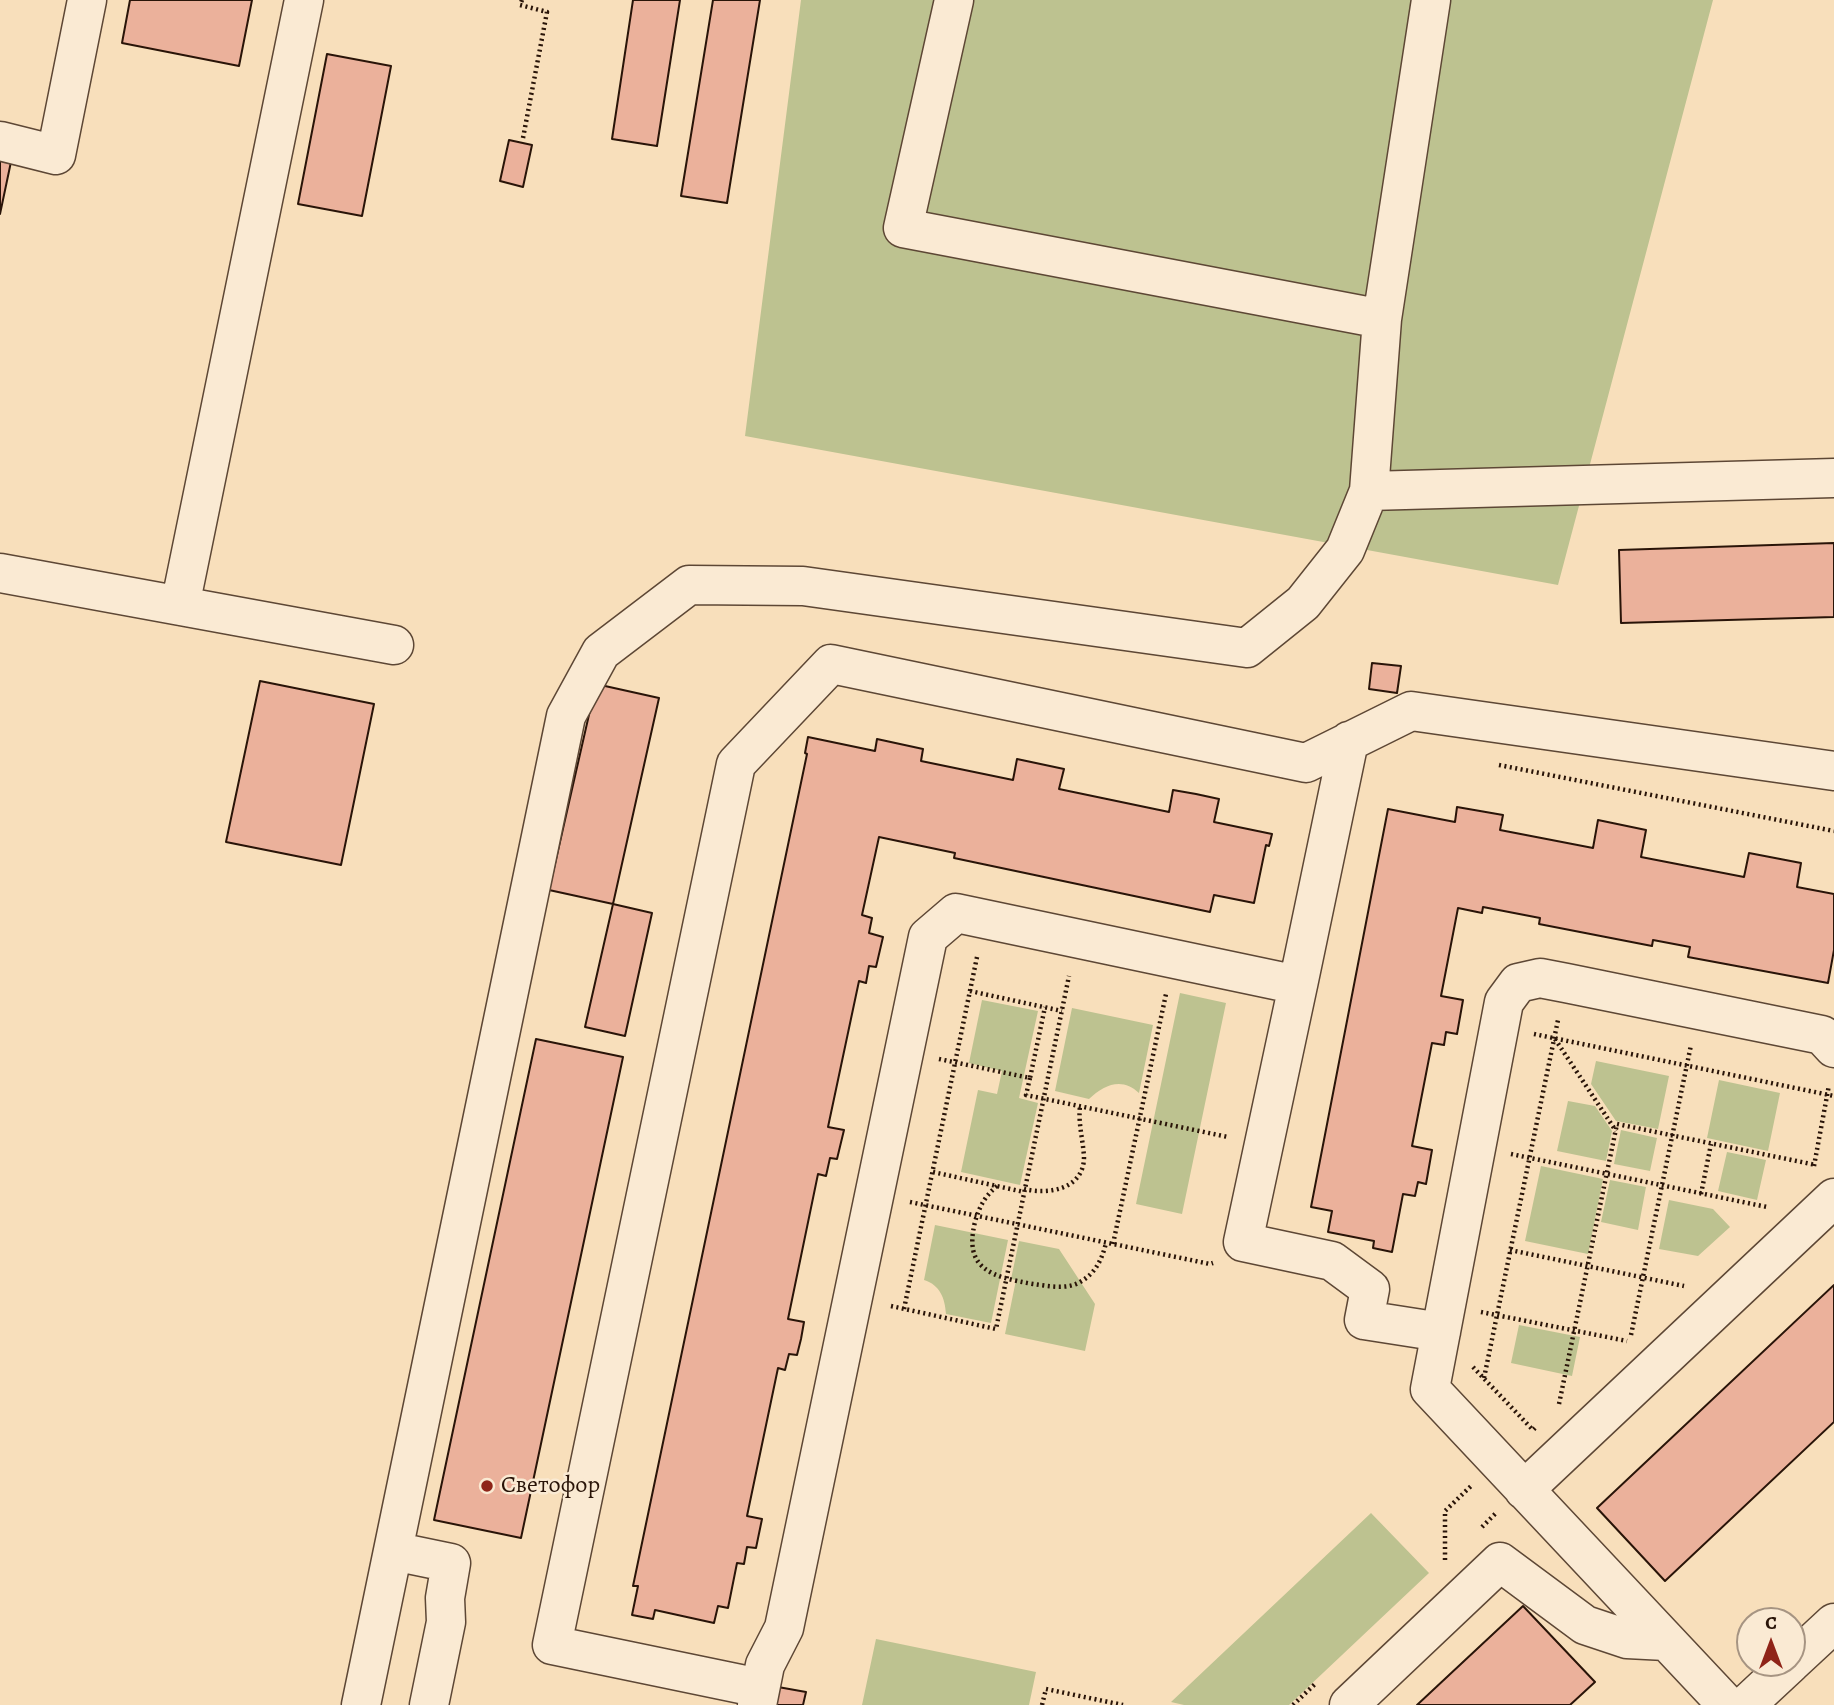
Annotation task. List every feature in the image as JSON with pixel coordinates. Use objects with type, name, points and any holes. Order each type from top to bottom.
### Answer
[{"type":"street","points":[[0,141],[56,155],[87,0]]},
{"type":"street","points":[[180,606],[304,0]]},
{"type":"street","points":[[954,0],[903,228],[1382,319]]},
{"type":"street","points":[[361,1705],[566,716],[601,652],[689,584],[803,586],[1247,648],[1303,603],[1345,550],[1368,491],[1382,319],[1431,0]]},
{"type":"street","points":[[1368,491],[1834,478]]},
{"type":"street","points":[[0,573],[394,645]]},
{"type":"street","points":[[1298,985],[956,913],[928,937],[784,1628],[765,1665],[759,1697],[552,1645],[736,764],[831,664],[1306,763],[1411,711],[1834,771]]},
{"type":"street","points":[[1349,741],[1243,1242],[1332,1261],[1370,1289],[1364,1320],[1443,1318]]},
{"type":"street","points":[[1727,1705],[1430,1389],[1504,1002],[1518,983],[1540,978],[1822,1035],[1832,1065]]},
{"type":"street","points":[[1524,1490],[1834,1198]]},
{"type":"street","points":[[393,1551],[451,1563],[445,1598],[446,1622],[429,1705]]},
{"type":"street","points":[[1349,1705],[1500,1562],[1585,1625],[1627,1639],[1666,1641]]},
{"type":"street","points":[[1806,1648],[1834,1623]]},
{"type":"street","points":[[1746,1705],[1775,1677]]},
{"type":"path","points":[[522,0],[520,5],[547,12],[523,138]]},
{"type":"path","points":[[1493,764],[1834,831]]},
{"type":"path","points":[[904,1309],[985,919]]},
{"type":"path","points":[[852,1298],[996,1329],[1077,939]]},
{"type":"path","points":[[1113,1244],[1173,958]]},
{"type":"path","points":[[1483,1378],[1566,983]]},
{"type":"path","points":[[970,992],[1062,1011]]},
{"type":"path","points":[[1045,1007],[1026,1095],[1264,1145]]},
{"type":"path","points":[[1617,1402],[1698,1010]]},
{"type":"path","points":[[1499,1027],[1834,1096]]},
{"type":"path","points":[[1554,1038],[1616,1131]]},
{"type":"path","points":[[904,1052],[1030,1078]]},
{"type":"path","points":[[1805,1174],[1814,1165],[1832,1065]]},
{"type":"path","points":[[933,1172],[1024,1191],[1056,1191],[1070,1184],[1080,1173],[1084,1158],[1079,1131],[1080,1106]]},
{"type":"path","points":[[1559,1404],[1617,1124],[1814,1165]]},
{"type":"path","points":[[1701,1194],[1711,1144]]},
{"type":"path","points":[[1476,1147],[1769,1208],[1760,1217]]},
{"type":"path","points":[[998,1186],[983,1202],[977,1216],[971,1246],[978,1262],[988,1273],[1006,1279],[1055,1287],[1078,1284],[1102,1261],[1106,1243]]},
{"type":"path","points":[[874,1194],[1210,1264],[1218,1260]]},
{"type":"path","points":[[1510,1250],[1686,1286],[1677,1295]]},
{"type":"path","points":[[1443,1318],[1497,1315],[1630,1342]]},
{"type":"path","points":[[1443,1318],[1483,1378],[1533,1430],[1542,1421]]},
{"type":"path","points":[[1620,1350],[1639,1332]]},
{"type":"path","points":[[1551,1413],[1569,1395]]},
{"type":"path","points":[[1445,1561],[1445,1511],[1497,1460]]},
{"type":"path","points":[[1042,1705],[1046,1689],[1122,1705]]},
{"type":"green space","points":[[801,0],[1713,0],[1558,585],[745,436]]},
{"type":"green space","points":[[1180,993],[1226,1003],[1182,1214],[1136,1204]]},
{"type":"green space","points":[[982,1000],[1038,1011],[1019,1098],[1038,1103],[1020,1185],[961,1172],[978,1090],[997,1094],[1002,1071],[969,1063]]},
{"type":"green space","points":[[1072,1008],[1153,1025],[1139,1093],[1120,1084],[1107,1086],[1089,1099],[1055,1091]]},
{"type":"green space","points":[[1596,1061],[1669,1076],[1658,1129],[1616,1121],[1591,1084]]},
{"type":"green space","points":[[1719,1080],[1780,1093],[1768,1151],[1707,1138]]},
{"type":"green space","points":[[1568,1101],[1595,1106],[1612,1131],[1606,1161],[1557,1151]]},
{"type":"green space","points":[[1621,1130],[1657,1138],[1650,1171],[1614,1164]]},
{"type":"green space","points":[[1727,1152],[1766,1160],[1757,1200],[1718,1191]]},
{"type":"green space","points":[[1541,1166],[1603,1179],[1588,1254],[1525,1241]]},
{"type":"green space","points":[[1610,1180],[1646,1187],[1638,1230],[1601,1222]]},
{"type":"green space","points":[[1669,1200],[1713,1209],[1730,1227],[1698,1256],[1659,1249]]},
{"type":"green space","points":[[935,1225],[1008,1240],[991,1323],[946,1314],[941,1293],[934,1285],[924,1280]]},
{"type":"green space","points":[[1019,1241],[1059,1249],[1095,1304],[1085,1351],[1005,1334],[1016,1280],[1011,1279]]},
{"type":"green space","points":[[1519,1325],[1580,1337],[1572,1376],[1511,1363]]},
{"type":"green space","points":[[1371,1513],[1429,1573],[1289,1705],[1184,1705],[1171,1702]]},
{"type":"green space","points":[[876,1639],[1036,1672],[1029,1705],[862,1705]]},
{"type":"building","points":[[130,0],[252,0],[239,66],[122,43]]},
{"type":"building","points":[[633,0],[680,0],[657,146],[612,139]]},
{"type":"building","points":[[713,0],[760,0],[727,203],[681,196]]},
{"type":"building","points":[[327,54],[391,66],[362,216],[298,204]]},
{"type":"building","points":[[509,140],[532,145],[523,187],[500,181]]},
{"type":"building","points":[[0,155],[12,157],[0,214]]},
{"type":"building","points":[[1834,543],[1834,617],[1621,623],[1619,550]]},
{"type":"building","points":[[1372,663],[1401,666],[1397,693],[1369,689]]},
{"type":"building","points":[[260,681],[374,704],[341,865],[226,842]]},
{"type":"building","points":[[596,684],[659,698],[613,904],[549,890]]},
{"type":"building","points":[[808,737],[875,751],[877,739],[923,749],[921,761],[1013,780],[1017,759],[1064,769],[1059,789],[1169,812],[1173,790],[1196,794],[1219,799],[1214,822],[1272,834],[1269,846],[1266,845],[1254,903],[1214,895],[1210,912],[954,858],[955,853],[879,837],[862,915],[872,918],[869,933],[883,937],[876,967],[869,966],[866,983],[859,981],[828,1127],[844,1130],[837,1159],[830,1158],[826,1176],[818,1174],[788,1319],[804,1322],[801,1339],[797,1355],[789,1354],[785,1370],[778,1368],[747,1516],[762,1519],[756,1548],[747,1547],[744,1564],[737,1563],[728,1608],[718,1606],[714,1623],[655,1610],[653,1619],[632,1615],[638,1586],[633,1586],[807,754]]},
{"type":"building","points":[[1457,807],[1503,815],[1500,830],[1593,848],[1598,820],[1646,830],[1641,857],[1744,877],[1749,853],[1801,863],[1797,887],[1834,894],[1834,950],[1828,983],[1688,957],[1690,947],[1653,940],[1652,946],[1539,924],[1540,918],[1483,907],[1482,913],[1458,908],[1441,996],[1463,1000],[1457,1034],[1446,1032],[1444,1045],[1432,1043],[1412,1146],[1432,1150],[1426,1184],[1418,1182],[1415,1196],[1403,1194],[1392,1252],[1373,1248],[1374,1241],[1328,1232],[1332,1211],[1311,1207],[1388,809],[1455,822]]},
{"type":"building","points":[[613,904],[652,913],[625,1036],[585,1027]]},
{"type":"building","points":[[536,1039],[623,1057],[521,1538],[434,1520]]},
{"type":"building","points":[[1834,1285],[1834,1422],[1665,1581],[1597,1508]]},
{"type":"building","points":[[1523,1606],[1595,1682],[1570,1705],[1417,1705]]},
{"type":"building","points":[[778,1687],[806,1692],[803,1705],[774,1705]]},
{"type":"place","name":"Светофор","points":[[487,1486]]}]
